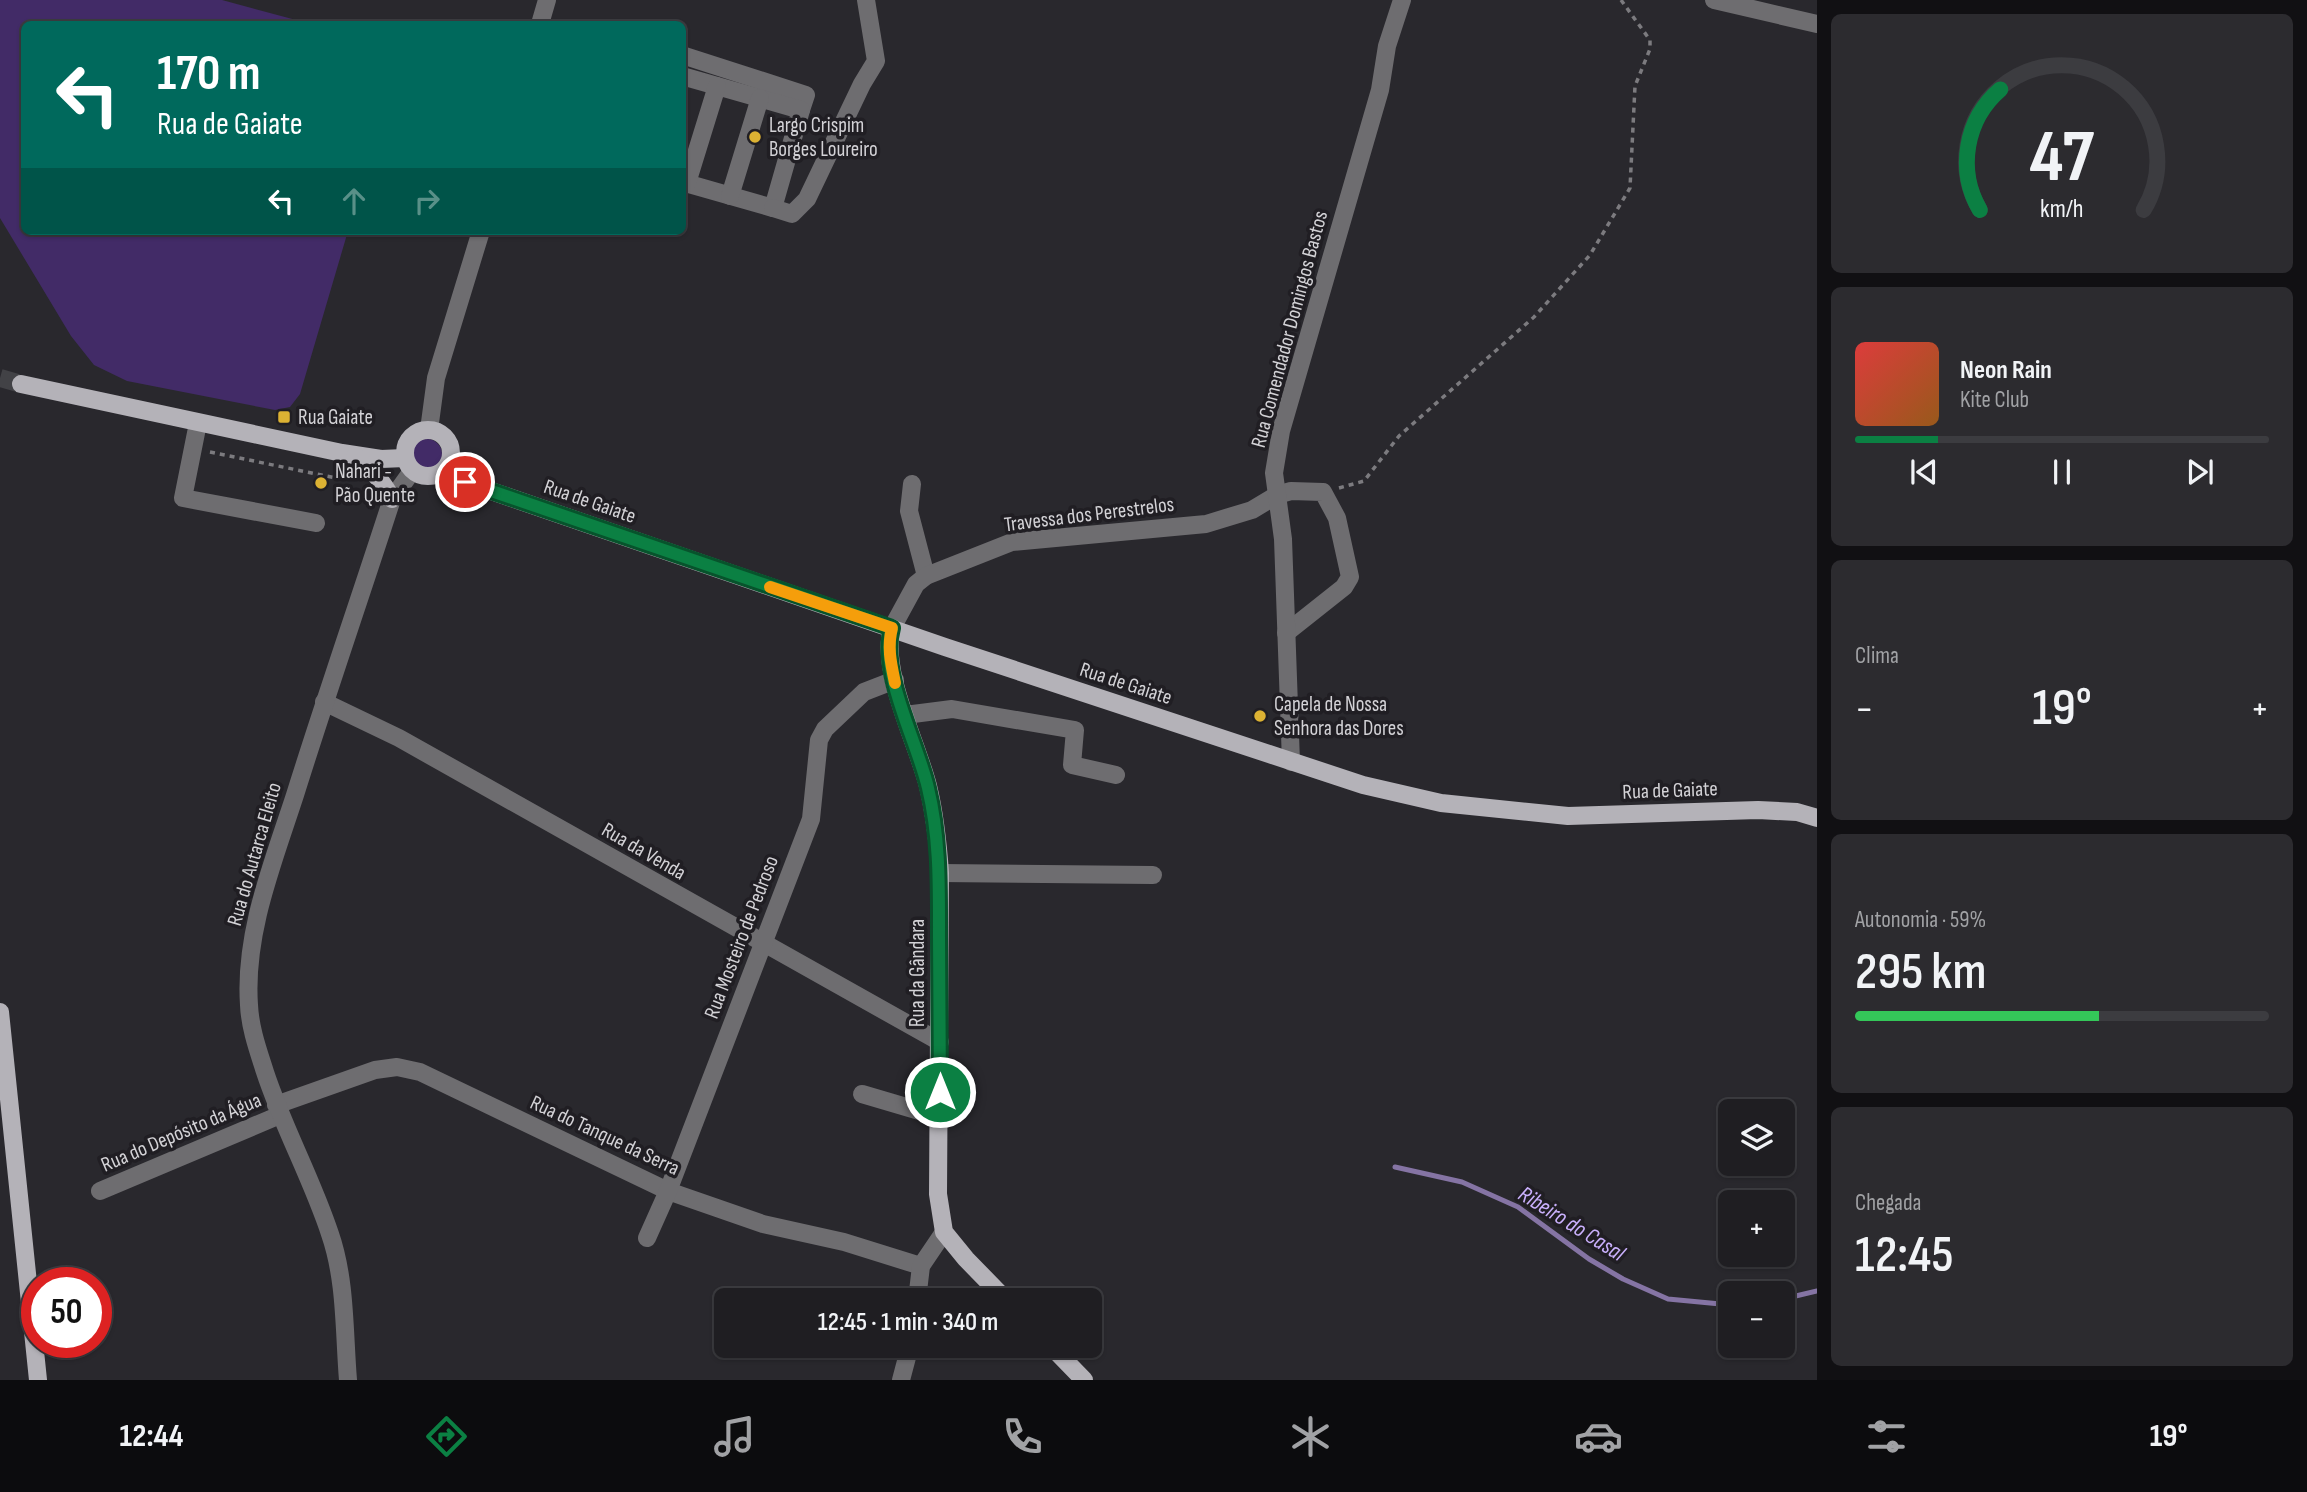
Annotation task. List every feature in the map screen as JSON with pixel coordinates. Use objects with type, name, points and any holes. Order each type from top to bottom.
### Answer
[{"type":"main road","points":[[21,384],[355,456],[409,464],[426,477],[446,468],[451,455],[448,441],[437,431],[422,430],[410,438],[404,451],[409,464]]},
{"type":"main road","points":[[355,456],[379,478],[392,499]]},
{"type":"main road","name":"Rua de Gaiate","points":[[446,468],[465,482],[1363,785],[1441,803],[1568,816],[1758,810],[1797,811],[1817,818]]},
{"type":"main road","name":"Rua da Gândara","points":[[892,628],[889,638],[890,658],[928,785],[936,825],[940,873],[938,1194],[944,1232]]},
{"type":"main road","points":[[0,1012],[38,1380]]},
{"type":"main road","points":[[944,1232],[994,1288]]},
{"type":"main road","points":[[1063,1358],[1084,1380]]},
{"type":"street","points":[[541,21],[547,0]]},
{"type":"street","points":[[686,183],[792,214],[807,200],[862,84],[876,61],[866,0]]},
{"type":"street","name":"Rua Comendador Domingos Bastos","points":[[1291,762],[1283,539],[1274,473],[1281,431],[1380,90],[1387,46],[1402,0]]},
{"type":"street","points":[[1714,0],[1817,24]]},
{"type":"street","points":[[686,56],[806,95],[773,208]]},
{"type":"street","points":[[686,77],[802,110]]},
{"type":"street","points":[[686,180],[717,86]]},
{"type":"street","points":[[730,196],[760,98]]},
{"type":"street","points":[[429,430],[436,378],[480,235]]},
{"type":"street","points":[[198,423],[183,498],[316,523]]},
{"type":"street","name":"Rua do Autarca Eleito","points":[[348,1380],[338,1258],[323,1214],[278,1110],[255,1042],[249,1006],[252,943],[264,891],[324,702],[392,499],[409,464]]},
{"type":"street","points":[[892,628],[916,584],[926,576],[909,511],[912,484]]},
{"type":"street","points":[[1277,495],[1291,491],[1323,492],[1337,518],[1350,577],[1344,587],[1286,633]]},
{"type":"street","name":"Travessa dos Perestrelos","points":[[926,576],[1012,542],[1206,524],[1252,510],[1277,495]]},
{"type":"street","name":"Rua Mosteiro de Pedroso","points":[[647,1238],[668,1191],[811,819],[819,740],[825,729],[864,692],[895,680]]},
{"type":"street","name":"Rua da Venda","points":[[324,702],[399,738],[940,1042]]},
{"type":"street","points":[[905,715],[952,709],[1075,730],[1072,765],[1116,775]]},
{"type":"street","points":[[940,873],[1153,875]]},
{"type":"street","name":"Rua do Tanque da Serra","points":[[278,1110],[375,1070],[408,1068],[668,1191],[763,1224],[844,1242],[921,1266]]},
{"type":"street","points":[[862,1094],[940,1117]]},
{"type":"street","name":"Rua do Depósito da Água","points":[[100,1191],[278,1110]]},
{"type":"street","points":[[918,1288],[921,1266],[944,1232]]},
{"type":"street","points":[[901,1380],[907,1358]]},
{"type":"path","points":[[1323,492],[1364,481],[1399,436],[1535,317],[1590,255],[1630,188],[1635,86],[1650,49],[1650,40],[1621,0]]},
{"type":"path","points":[[198,450],[333,474],[341,479]]},
{"type":"shaded area","points":[[0,0],[222,0],[300,21],[21,21],[21,235],[347,235],[300,394],[290,407],[275,410],[127,381],[94,365],[71,336],[0,218]]},
{"type":"shaded area","points":[[427,439],[437,444],[442,454],[437,464],[427,469],[417,464],[412,454],[417,444]]},
{"type":"waterway","name":"Ribeiro do Casal","points":[[1395,1167],[1462,1182],[1518,1207],[1589,1259],[1623,1279],[1668,1299],[1718,1304]]},
{"type":"waterway","name":"Ribeiro do Casal","points":[[1795,1296],[1817,1291]]},
{"type":"tunnel","points":[[0,378],[21,384]]},
{"type":"slow traffic","points":[[770,587],[892,628],[889,638],[890,658],[895,683]]},
{"type":"place","name":"Largo Crispim Borges Loureiro","points":[[755,137]]},
{"type":"place","name":"Rua Gaiate","points":[[284,417]]},
{"type":"place","name":"Nahari - Pão Quente","points":[[321,483]]},
{"type":"place","name":"Capela de Nossa Senhora das Dores","points":[[1260,716]]},
{"type":"route","points":[[465,482],[892,628],[889,638],[890,658],[928,785],[936,825],[940,873],[940,1092]]}]
